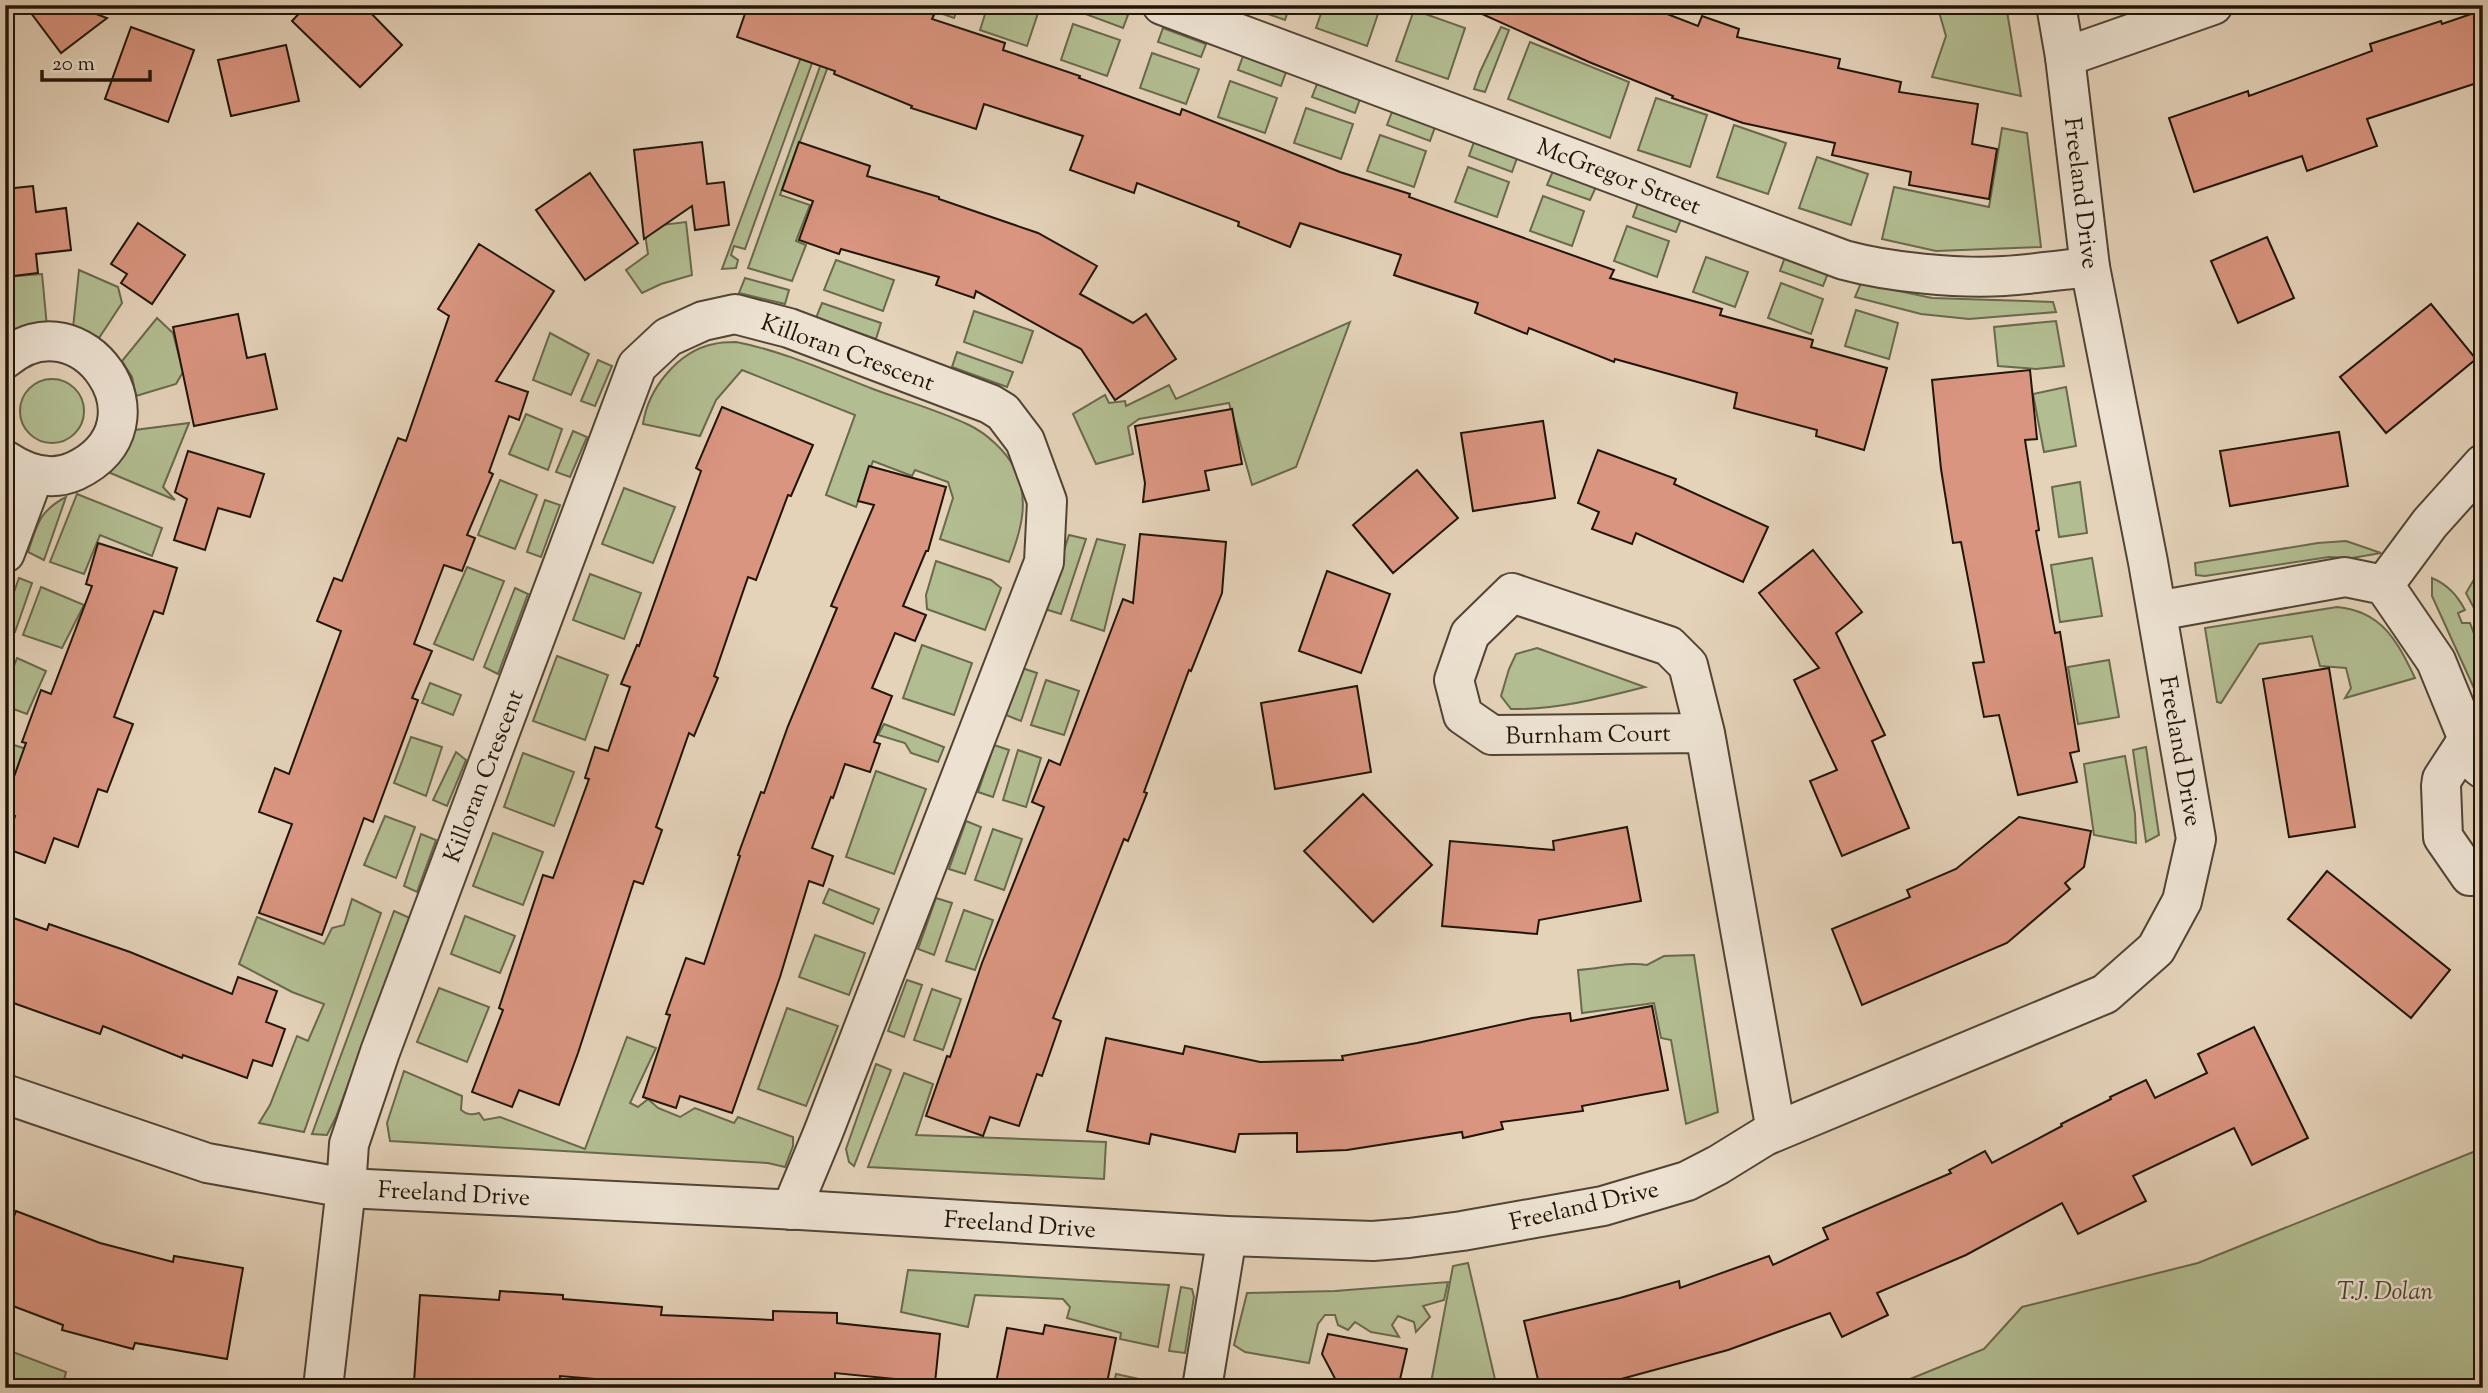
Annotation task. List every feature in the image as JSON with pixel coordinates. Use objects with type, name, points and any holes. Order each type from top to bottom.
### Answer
[{"type":"street","name":"McGregor Street","points":[[1162,5],[1844,260],[1958,276],[2004,276],[2090,267]]},
{"type":"street","name":"Freeland Drive","points":[[5,1094],[207,1163],[346,1188],[791,1210],[1227,1236],[1373,1241],[1409,1238],[1603,1206],[1687,1181],[1776,1131],[2105,993],[2156,949],[2182,901],[2196,839],[2157,611],[2090,267],[2065,57],[2056,5]]},
{"type":"street","points":[[2065,57],[2206,7]]},
{"type":"street","name":"Killoran Crescent","points":[[323,1388],[349,1144],[380,1052],[637,366],[668,337],[703,321],[735,314],[789,328],[990,404],[1003,412],[1025,441],[1047,501],[1044,562],[791,1210]]},
{"type":"street","points":[[5,359],[26,346],[38,343],[72,345],[100,363],[114,386],[118,410],[115,431],[104,450],[90,464],[69,474],[57,476],[20,467],[5,553]]},
{"type":"street","points":[[2384,585],[2430,523],[2483,464]]},
{"type":"street","points":[[2157,611],[2345,577],[2384,585],[2436,661],[2475,754],[2442,779],[2443,837],[2470,876],[2483,875]]},
{"type":"street","name":"Burnham Court","points":[[1705,733],[1492,735],[1463,715],[1454,680],[1470,634],[1511,593],[1669,646],[1688,665],[1705,733],[1776,1131]]},
{"type":"street","points":[[1202,1388],[1227,1236]]},
{"type":"green space","points":[[833,5],[745,249],[734,246],[731,255],[738,260],[736,268],[722,269],[813,25]]},
{"type":"green space","points":[[842,5],[833,53],[780,195],[810,205],[796,241],[806,245],[792,281],[748,268]]},
{"type":"green space","points":[[918,5],[959,5],[954,18]]},
{"type":"green space","points":[[988,5],[1025,5],[1039,10],[1027,46],[980,30]]},
{"type":"green space","points":[[1082,5],[1103,5],[1128,15],[1123,28],[1080,12]]},
{"type":"green space","points":[[1242,5],[1290,5],[1285,20]]},
{"type":"green space","points":[[1324,5],[1381,5],[1367,46],[1316,28]]},
{"type":"green space","points":[[1937,5],[2006,5],[2021,96],[1932,77],[1946,36]]},
{"type":"green space","points":[[1414,10],[1465,28],[1448,79],[1396,61]]},
{"type":"green space","points":[[1073,24],[1120,40],[1107,76],[1061,60]]},
{"type":"green space","points":[[1501,27],[1509,30],[1485,92],[1474,89],[1480,72]]},
{"type":"green space","points":[[1163,28],[1206,44],[1201,57],[1158,42]]},
{"type":"green space","points":[[1530,42],[1629,82],[1610,138],[1508,99]]},
{"type":"green space","points":[[1152,53],[1199,69],[1186,104],[1140,88]]},
{"type":"green space","points":[[1243,56],[1286,72],[1281,86],[1238,70]]},
{"type":"green space","points":[[1230,81],[1277,98],[1265,133],[1218,117]]},
{"type":"green space","points":[[1317,84],[1360,99],[1355,113],[1312,97]]},
{"type":"green space","points":[[1656,98],[1707,115],[1690,167],[1638,150]]},
{"type":"green space","points":[[1306,108],[1353,124],[1341,159],[1294,143]]},
{"type":"green space","points":[[1392,112],[1435,127],[1430,141],[1387,125]]},
{"type":"green space","points":[[1734,125],[1786,143],[1768,194],[1717,177]]},
{"type":"green space","points":[[2002,128],[2027,133],[2041,247],[1936,251],[1882,239],[1894,187],[1989,207]]},
{"type":"green space","points":[[1380,135],[1426,151],[1414,187],[1367,171]]},
{"type":"green space","points":[[1474,142],[1517,158],[1512,172],[1469,156]]},
{"type":"green space","points":[[1817,157],[1868,174],[1851,225],[1799,208]]},
{"type":"green space","points":[[1468,167],[1509,182],[1497,217],[1455,202]]},
{"type":"green space","points":[[1553,171],[1596,187],[1590,200],[1547,185]]},
{"type":"green space","points":[[1543,196],[1584,211],[1572,246],[1530,231]]},
{"type":"green space","points":[[1638,203],[1681,219],[1676,232],[1633,217]]},
{"type":"green space","points":[[686,222],[692,275],[642,293],[626,270],[648,254],[644,227]]},
{"type":"green space","points":[[1627,226],[1669,241],[1657,277],[1614,261]]},
{"type":"green space","points":[[1706,257],[1748,272],[1735,307],[1693,292]]},
{"type":"green space","points":[[1785,257],[1828,273],[1823,286],[1780,271]]},
{"type":"green space","points":[[836,260],[894,280],[883,311],[824,290]]},
{"type":"green space","points":[[79,270],[118,287],[122,303],[99,338],[73,328]]},
{"type":"green space","points":[[42,274],[47,327],[13,333],[5,312],[5,277]]},
{"type":"green space","points":[[745,278],[789,290],[785,304],[739,293]]},
{"type":"green space","points":[[1781,283],[1823,299],[1811,334],[1768,318]]},
{"type":"green space","points":[[1861,283],[1932,298],[2053,302],[2056,312],[1969,319],[1921,314],[1855,297]]},
{"type":"green space","points":[[822,303],[881,323],[876,339],[816,318]]},
{"type":"green space","points":[[1856,310],[1898,323],[1889,359],[1845,346]]},
{"type":"green space","points":[[974,311],[1033,331],[1022,363],[964,342]]},
{"type":"green space","points":[[157,318],[173,333],[183,372],[176,384],[136,396],[132,377],[122,361]]},
{"type":"green space","points":[[2056,321],[2064,366],[2036,369],[1998,366],[1994,327]]},
{"type":"green space","points":[[1350,322],[1296,467],[1252,485],[1229,403],[1139,419],[1128,427],[1133,454],[1096,464],[1073,414],[1105,395],[1109,403],[1125,401],[1126,406],[1169,385],[1176,399]]},
{"type":"green space","points":[[550,333],[589,354],[571,395],[533,380]]},
{"type":"green space","points":[[736,342],[788,356],[933,410],[975,428],[989,438],[1011,462],[1022,492],[1020,527],[1009,562],[940,539],[953,498],[948,482],[915,470],[912,476],[873,461],[856,507],[826,495],[855,415],[742,370],[716,400],[700,436],[643,424],[658,385],[677,363],[701,348]]},
{"type":"green space","points":[[957,352],[1013,372],[1007,387],[952,367]]},
{"type":"green space","points":[[598,360],[612,366],[595,406],[581,401]]},
{"type":"green space","points":[[46,379],[58,379],[75,388],[82,399],[82,423],[75,434],[58,443],[46,443],[34,438],[25,429],[20,417],[20,405],[25,393],[34,384]]},
{"type":"green space","points":[[2066,387],[2076,446],[2044,452],[2033,394]]},
{"type":"green space","points":[[526,414],[562,429],[548,470],[509,454]]},
{"type":"green space","points":[[189,423],[163,487],[175,500],[108,472],[129,447],[135,430]]},
{"type":"green space","points":[[573,431],[587,437],[570,477],[556,472]]},
{"type":"green space","points":[[500,480],[537,495],[515,549],[478,535]]},
{"type":"green space","points":[[2080,482],[2087,533],[2059,537],[2052,487]]},
{"type":"green space","points":[[624,488],[675,507],[653,563],[602,544]]},
{"type":"green space","points":[[77,494],[162,528],[152,556],[100,535],[84,574],[50,562]]},
{"type":"green space","points":[[66,497],[44,560],[28,552],[44,513]]},
{"type":"green space","points":[[545,500],[560,505],[541,557],[527,552]]},
{"type":"green space","points":[[1069,535],[1086,539],[1061,614],[1045,609]]},
{"type":"green space","points":[[1097,539],[1125,545],[1104,631],[1071,620]]},
{"type":"green space","points":[[2346,541],[2381,553],[2352,558],[2329,557],[2205,576],[2196,575],[2195,563]]},
{"type":"green space","points":[[2092,558],[2102,616],[2060,622],[2051,565]]},
{"type":"green space","points":[[936,561],[991,580],[1001,588],[985,630],[927,609],[926,595]]},
{"type":"green space","points":[[467,567],[504,581],[473,660],[434,644]]},
{"type":"green space","points":[[2479,571],[2483,573],[2482,628],[2466,593]]},
{"type":"green space","points":[[590,574],[641,593],[624,639],[573,620]]},
{"type":"green space","points":[[19,578],[32,583],[15,632],[5,628],[5,617]]},
{"type":"green space","points":[[2432,578],[2452,591],[2465,610],[2458,613],[2462,623],[2470,623],[2483,658],[2483,708],[2432,596]]},
{"type":"green space","points":[[41,587],[84,605],[62,648],[23,635]]},
{"type":"green space","points":[[515,588],[528,594],[498,674],[484,667]]},
{"type":"green space","points":[[2337,607],[2353,610],[2377,621],[2402,652],[2415,678],[2345,698],[2351,688],[2346,668],[2320,666],[2312,636],[2259,644],[2221,703],[2217,702],[2205,628]]},
{"type":"green space","points":[[922,645],[972,663],[954,715],[903,698]]},
{"type":"green space","points":[[1537,648],[1645,687],[1562,705],[1511,709],[1501,696],[1509,669],[1516,654]]},
{"type":"green space","points":[[557,656],[608,675],[585,740],[533,721]]},
{"type":"green space","points":[[17,658],[46,671],[27,714],[5,706],[5,689]]},
{"type":"green space","points":[[2109,660],[2119,717],[2078,724],[2068,667]]},
{"type":"green space","points":[[1022,668],[1037,673],[1021,721],[1006,715]]},
{"type":"green space","points":[[1046,680],[1079,691],[1064,735],[1031,725]]},
{"type":"green space","points":[[430,683],[461,695],[453,715],[422,703]]},
{"type":"green space","points":[[884,724],[944,747],[938,762],[911,753],[905,743],[878,735]]},
{"type":"green space","points":[[411,737],[442,747],[426,796],[394,783]]},
{"type":"green space","points":[[5,742],[32,751],[24,774],[11,771],[5,787]]},
{"type":"green space","points":[[994,745],[1009,750],[993,797],[978,792]]},
{"type":"green space","points":[[2146,747],[2159,835],[2146,842],[2133,750]]},
{"type":"green space","points":[[1018,750],[1041,758],[1026,807],[1003,800]]},
{"type":"green space","points":[[456,752],[466,760],[447,806],[433,800]]},
{"type":"green space","points":[[523,753],[574,772],[554,826],[504,807]]},
{"type":"green space","points":[[2125,756],[2135,814],[2136,843],[2094,835],[2084,764]]},
{"type":"green space","points":[[876,771],[926,789],[894,874],[846,857]]},
{"type":"green space","points":[[385,816],[415,827],[396,878],[364,865]]},
{"type":"green space","points":[[966,821],[981,827],[965,874],[949,869]]},
{"type":"green space","points":[[993,829],[1022,839],[1004,890],[975,880]]},
{"type":"green space","points":[[493,833],[543,852],[523,905],[473,886]]},
{"type":"green space","points":[[421,834],[436,840],[417,892],[404,886]]},
{"type":"green space","points":[[829,889],[879,909],[873,924],[823,903]]},
{"type":"green space","points":[[936,898],[952,903],[934,955],[918,949]]},
{"type":"green space","points":[[352,899],[381,913],[304,1132],[259,1123],[270,1105],[297,1036],[308,1041],[324,1004],[292,992],[239,964],[257,917],[324,944],[332,928],[344,925]]},
{"type":"green space","points":[[964,910],[993,920],[975,970],[946,961]]},
{"type":"green space","points":[[394,911],[410,918],[336,1117],[327,1135],[312,1134]]},
{"type":"green space","points":[[465,916],[515,936],[500,973],[451,954]]},
{"type":"green space","points":[[815,935],[865,953],[849,995],[799,977]]},
{"type":"green space","points":[[1694,955],[1718,1112],[1686,1124],[1671,1040],[1661,1038],[1654,1003],[1582,1013],[1578,970],[1647,965],[1664,956]]},
{"type":"green space","points":[[907,980],[922,985],[904,1037],[888,1031]]},
{"type":"green space","points":[[439,988],[489,1007],[467,1062],[417,1042]]},
{"type":"green space","points":[[932,989],[961,999],[943,1050],[914,1040]]},
{"type":"green space","points":[[787,1008],[838,1026],[806,1106],[758,1089]]},
{"type":"green space","points":[[627,1037],[656,1048],[630,1103],[638,1107],[648,1099],[658,1108],[680,1117],[695,1108],[734,1123],[738,1117],[793,1137],[793,1146],[785,1167],[768,1163],[390,1141],[387,1123],[404,1071],[462,1096],[461,1110],[465,1113],[479,1113],[484,1120],[500,1117],[585,1149]]},
{"type":"green space","points":[[876,1064],[891,1070],[854,1166],[849,1162],[846,1149]]},
{"type":"green space","points":[[904,1073],[933,1084],[916,1135],[1106,1142],[1104,1179],[868,1167]]},
{"type":"green space","name":"T.J. Dolan","points":[[2483,1148],[2483,1388],[1888,1388],[1984,1349],[2022,1307],[2198,1263]]},
{"type":"green space","points":[[1468,1263],[1497,1388],[1430,1388],[1453,1266]]},
{"type":"green space","points":[[908,1270],[1169,1285],[1158,1347],[1120,1339],[1121,1333],[1067,1318],[1070,1307],[1063,1299],[975,1295],[968,1327],[901,1312]]},
{"type":"green space","points":[[1448,1282],[1444,1300],[1423,1306],[1430,1317],[1416,1332],[1414,1322],[1398,1316],[1392,1325],[1399,1337],[1371,1332],[1355,1322],[1348,1330],[1338,1325],[1335,1315],[1325,1315],[1318,1324],[1309,1363],[1245,1352],[1234,1345],[1247,1293],[1335,1291]]},
{"type":"green space","points":[[1181,1287],[1192,1289],[1194,1297],[1185,1353],[1169,1351]]},
{"type":"green space","points":[[5,1349],[66,1372],[62,1388],[5,1388]]},
{"type":"green space","points":[[1116,1374],[1153,1382],[1152,1388],[1113,1388]]},
{"type":"building","points":[[25,5],[72,5],[107,18],[61,53]]},
{"type":"building","points":[[307,5],[363,5],[402,45],[360,87],[292,21]]},
{"type":"building","points":[[748,5],[909,5],[934,15],[932,19],[1005,43],[1003,50],[1080,76],[1079,78],[1180,115],[1182,109],[1340,172],[1410,194],[1409,197],[1614,270],[1610,278],[1722,309],[1720,315],[1813,340],[1811,347],[1887,368],[1864,450],[1816,436],[1817,430],[1734,408],[1737,393],[1615,359],[1614,362],[1529,328],[1527,334],[1475,313],[1478,303],[1394,275],[1401,255],[1300,223],[1290,247],[1238,226],[1239,222],[1137,183],[1134,193],[1070,170],[1083,136],[984,104],[976,129],[911,108],[912,106],[834,74],[835,71],[737,37]]},
{"type":"building","points":[[1462,5],[1644,5],[1698,26],[1702,16],[1739,29],[1737,37],[1840,59],[1838,68],[1901,82],[1899,92],[1978,104],[1972,144],[1997,149],[1989,199],[1909,185],[1911,172],[1832,155],[1835,143],[1743,123],[1672,98],[1673,96]]},
{"type":"building","points":[[2483,10],[2483,81],[2367,119],[2377,146],[2307,171],[2302,156],[2194,192],[2169,118],[2248,91],[2249,96],[2372,51],[2370,44]]},
{"type":"building","points":[[131,27],[194,50],[168,122],[105,99]]},
{"type":"building","points":[[286,45],[299,101],[231,116],[218,60]]},
{"type":"building","points":[[702,142],[707,184],[724,182],[729,225],[695,230],[692,206],[644,239],[634,150]]},
{"type":"building","points":[[799,142],[870,166],[867,176],[939,197],[1038,233],[1097,266],[1080,294],[1133,323],[1146,314],[1176,359],[1115,400],[1081,349],[976,291],[974,298],[936,285],[939,277],[841,249],[839,254],[799,240],[813,201],[782,190]]},
{"type":"building","points":[[590,173],[638,243],[585,280],[536,210]]},
{"type":"building","points":[[33,186],[36,212],[66,208],[71,250],[36,254],[38,273],[5,277],[5,189]]},
{"type":"building","points":[[138,223],[185,255],[152,304],[121,283],[127,274],[111,264]]},
{"type":"building","points":[[2267,237],[2294,298],[2238,323],[2211,261]]},
{"type":"building","points":[[479,244],[554,291],[496,381],[528,392],[519,420],[509,416],[489,472],[493,474],[467,535],[475,538],[462,571],[444,565],[414,644],[432,651],[412,698],[418,700],[373,822],[364,818],[322,935],[259,913],[292,824],[259,812],[275,768],[289,774],[341,631],[317,621],[334,578],[342,581],[398,438],[406,441],[449,316],[438,309]]},
{"type":"building","points":[[2431,304],[2476,359],[2386,433],[2340,377]]},
{"type":"building","points":[[238,314],[247,358],[265,354],[277,409],[194,426],[173,327]]},
{"type":"building","points":[[2030,370],[2037,439],[2025,440],[2039,530],[2036,531],[2055,633],[2060,632],[2079,751],[2070,753],[2077,782],[2018,795],[1999,715],[1984,717],[1973,663],[1984,662],[1961,542],[1953,543],[1941,469],[1932,380]]},
{"type":"building","points":[[722,407],[813,445],[791,496],[788,495],[756,580],[748,577],[714,676],[718,678],[694,736],[689,733],[656,827],[662,830],[643,884],[634,881],[559,1105],[519,1090],[512,1107],[472,1092],[503,1010],[499,1008],[543,875],[553,878],[589,779],[585,778],[595,747],[608,751],[630,687],[621,684],[637,645],[639,646],[701,471],[696,468]]},
{"type":"building","points":[[1232,409],[1242,464],[1205,471],[1209,490],[1143,502],[1145,483],[1135,426]]},
{"type":"building","points":[[1543,421],[1555,498],[1473,511],[1461,433]]},
{"type":"building","points":[[2339,432],[2348,486],[2230,506],[2220,451]]},
{"type":"building","points":[[1598,450],[1676,479],[1674,484],[1768,527],[1743,582],[1636,533],[1632,544],[1592,529],[1599,512],[1578,503]]},
{"type":"building","points":[[188,451],[264,474],[250,517],[218,508],[205,550],[174,540],[187,499],[175,492]]},
{"type":"building","points":[[869,466],[946,487],[928,551],[903,606],[926,615],[915,641],[895,633],[872,688],[892,696],[874,742],[880,744],[870,772],[845,764],[833,798],[831,797],[812,848],[833,856],[823,886],[809,881],[780,977],[732,1113],[680,1096],[676,1108],[643,1097],[670,1015],[666,1014],[686,958],[704,964],[761,792],[764,793],[788,726],[837,608],[831,606],[874,505],[858,501]]},
{"type":"building","points":[[1417,470],[1458,518],[1393,573],[1353,525]]},
{"type":"building","points":[[1140,534],[1226,542],[1222,593],[1191,671],[1189,670],[1128,841],[1124,839],[1053,1018],[1061,1021],[1042,1076],[1037,1074],[1019,1126],[990,1117],[983,1136],[926,1116],[947,1056],[950,1057],[982,963],[1044,807],[1032,802],[1049,760],[1060,765],[1123,599],[1133,603]]},
{"type":"building","points":[[98,543],[177,568],[163,614],[154,611],[114,717],[133,724],[107,792],[98,789],[78,847],[54,838],[45,863],[5,848],[15,816],[5,813],[5,802],[26,743],[22,742],[41,690],[51,694],[92,586],[86,584]]},
{"type":"building","points":[[1813,550],[1862,612],[1836,633],[1885,735],[1872,741],[1909,828],[1842,856],[1810,781],[1837,770],[1794,680],[1819,668],[1759,593]]},
{"type":"building","points":[[1327,571],[1390,594],[1361,673],[1299,651]]},
{"type":"building","points":[[2329,668],[2355,827],[2289,837],[2263,679]]},
{"type":"building","points":[[1357,686],[1371,772],[1275,789],[1261,703]]},
{"type":"building","points":[[1363,794],[1432,865],[1373,922],[1304,851]]},
{"type":"building","points":[[2019,817],[2091,831],[2084,867],[2065,883],[2070,889],[2007,943],[1862,1005],[1832,929],[1910,897],[1907,890],[1956,869]]},
{"type":"building","points":[[1627,827],[1641,901],[1539,920],[1537,934],[1442,926],[1450,841],[1554,850],[1553,841]]},
{"type":"building","points":[[2327,871],[2450,970],[2411,1018],[2288,919]]},
{"type":"building","points":[[5,915],[47,930],[49,924],[130,952],[232,994],[238,977],[277,991],[266,1022],[285,1029],[272,1066],[253,1060],[247,1078],[183,1055],[182,1058],[103,1026],[100,1034],[5,1000]]},
{"type":"building","points":[[1652,1006],[1668,1090],[1582,1106],[1583,1111],[1501,1122],[1503,1129],[1463,1138],[1462,1132],[1347,1150],[1297,1152],[1297,1133],[1239,1134],[1235,1152],[1151,1134],[1149,1144],[1087,1131],[1106,1038],[1183,1054],[1185,1046],[1260,1062],[1343,1060],[1342,1056],[1532,1018],[1570,1013],[1571,1021]]},
{"type":"building","points":[[2254,1027],[2308,1138],[2252,1165],[2234,1128],[2133,1176],[2146,1201],[2078,1234],[2062,1203],[1966,1255],[1877,1293],[1888,1315],[1842,1337],[1830,1313],[1728,1350],[1610,1382],[1611,1388],[1540,1388],[1524,1321],[1679,1281],[1680,1288],[1769,1256],[1773,1265],[1828,1239],[1823,1228],[1951,1173],[1949,1170],[1985,1151],[1992,1163],[2111,1099],[2110,1097],[2146,1080],[2155,1098],[2207,1073],[2198,1054]]},
{"type":"building","points":[[16,1211],[100,1243],[173,1262],[174,1256],[243,1268],[227,1359],[135,1343],[133,1349],[62,1330],[63,1325],[5,1303],[5,1240]]},
{"type":"building","points":[[500,1291],[563,1295],[563,1299],[662,1307],[661,1315],[773,1320],[773,1311],[837,1313],[837,1323],[940,1334],[935,1383],[835,1373],[835,1388],[771,1388],[771,1384],[655,1379],[655,1384],[560,1376],[559,1388],[492,1388],[414,1382],[420,1295],[499,1300]]},
{"type":"building","points":[[1045,1325],[1116,1338],[1106,1388],[995,1388],[1007,1328],[1043,1334]]},
{"type":"building","points":[[1328,1334],[1407,1349],[1398,1388],[1340,1388],[1322,1354]]}]
